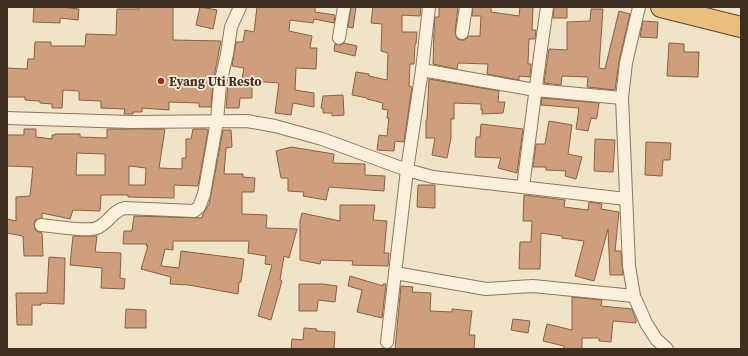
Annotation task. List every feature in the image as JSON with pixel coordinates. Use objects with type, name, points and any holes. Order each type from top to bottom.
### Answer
[{"type":"highway","points":[[661,7],[741,27]]},
{"type":"street","points":[[41,225],[84,229],[97,228],[106,222],[119,209],[194,211],[199,207],[204,194],[217,121],[220,84],[231,27],[240,7]]},
{"type":"street","points":[[339,38],[344,7]]},
{"type":"street","points":[[387,342],[407,170],[422,70],[428,7]]},
{"type":"street","points":[[462,33],[466,7]]},
{"type":"street","points":[[523,187],[547,7]]},
{"type":"street","points":[[639,7],[626,62],[622,98],[628,266],[634,296],[646,323],[656,338],[667,349]]},
{"type":"street","points":[[422,70],[535,90],[622,98]]},
{"type":"street","points":[[7,118],[130,122],[247,121],[275,126],[322,140],[407,170],[433,177],[626,199]]},
{"type":"street","points":[[395,273],[486,290],[533,286],[634,296]]},
{"type":"building","points":[[34,7],[79,9],[78,20],[60,18],[60,23],[33,22]]},
{"type":"building","points":[[139,7],[173,7],[173,40],[221,41],[213,82],[211,107],[199,107],[199,103],[169,102],[169,110],[142,108],[142,112],[124,114],[125,109],[101,108],[101,101],[79,100],[79,91],[63,90],[62,108],[52,108],[52,104],[40,103],[40,101],[25,100],[25,97],[7,97],[7,68],[27,69],[28,59],[34,59],[35,42],[51,42],[51,46],[85,46],[86,34],[116,35],[117,9],[139,9]]},
{"type":"building","points":[[200,7],[217,10],[213,29],[196,25]]},
{"type":"building","points":[[257,7],[315,7],[315,12],[335,15],[334,23],[314,19],[313,23],[290,20],[289,31],[312,36],[310,48],[317,48],[316,69],[296,68],[295,90],[314,93],[314,107],[293,103],[291,115],[275,113],[279,83],[252,81],[252,98],[240,98],[239,108],[226,108],[228,84],[241,84],[244,68],[232,66],[236,42],[243,42],[245,30],[254,32]]},
{"type":"building","points":[[351,7],[356,7],[353,28],[348,27]]},
{"type":"building","points":[[373,7],[421,7],[420,16],[402,15],[402,32],[417,32],[414,64],[410,64],[409,86],[412,87],[404,142],[395,141],[394,151],[377,150],[379,135],[387,136],[389,118],[387,118],[388,110],[382,109],[383,103],[352,95],[356,72],[369,74],[369,76],[387,80],[388,53],[381,51],[382,24],[371,23]]},
{"type":"building","points":[[439,7],[458,7],[455,32],[457,39],[465,40],[469,36],[480,36],[481,16],[472,16],[473,7],[491,7],[491,12],[519,16],[520,7],[533,7],[532,30],[536,30],[535,39],[529,39],[528,64],[531,64],[530,77],[519,76],[519,80],[487,74],[488,64],[458,63],[457,69],[433,64],[435,17],[439,17]]},
{"type":"building","points":[[554,7],[567,7],[567,18],[553,18]]},
{"type":"building","points":[[591,9],[603,9],[599,68],[605,69],[619,11],[630,14],[619,61],[615,90],[587,87],[588,77],[562,76],[561,85],[544,83],[549,49],[567,50],[567,22],[590,21]]},
{"type":"building","points":[[643,21],[658,22],[657,38],[640,37]]},
{"type":"building","points":[[344,43],[357,46],[355,56],[334,51],[335,44],[341,45]]},
{"type":"building","points":[[669,43],[684,44],[684,52],[699,52],[698,77],[667,76]]},
{"type":"building","points":[[429,79],[499,91],[498,102],[505,102],[503,113],[482,114],[483,110],[481,110],[481,104],[454,103],[454,119],[451,119],[451,138],[447,158],[432,155],[435,138],[426,138]]},
{"type":"building","points":[[343,95],[344,115],[332,116],[332,113],[323,113],[323,109],[321,108],[323,96]]},
{"type":"building","points":[[542,98],[599,103],[597,117],[596,119],[591,118],[588,131],[576,129],[579,108],[541,105]]},
{"type":"building","points":[[549,121],[572,125],[568,154],[582,157],[576,179],[565,176],[566,171],[546,170],[546,167],[533,167],[536,144],[545,144]]},
{"type":"building","points":[[481,124],[523,129],[517,173],[498,168],[501,158],[475,157],[476,137],[480,137]]},
{"type":"building","points":[[24,129],[36,129],[36,137],[52,139],[52,135],[55,134],[80,134],[80,137],[107,138],[107,129],[165,129],[159,168],[182,169],[182,158],[186,158],[186,139],[191,139],[193,129],[207,129],[208,131],[198,186],[174,185],[174,198],[101,195],[100,211],[73,210],[70,219],[42,213],[42,218],[35,220],[34,225],[36,231],[42,233],[43,256],[24,256],[23,236],[7,233],[7,219],[16,221],[16,197],[30,196],[33,167],[7,166],[7,135],[24,135]],"holes":[[[77,153],[105,154],[105,175],[76,175]],[[129,166],[146,168],[145,185],[129,185]]]},
{"type":"building","points":[[223,130],[231,130],[232,147],[226,148],[224,174],[243,174],[243,177],[255,178],[254,192],[242,192],[242,214],[267,215],[266,228],[297,229],[289,258],[284,256],[280,280],[282,281],[271,320],[258,316],[272,265],[265,264],[266,256],[248,253],[249,241],[173,241],[173,250],[165,249],[161,266],[179,268],[181,251],[244,259],[238,294],[189,285],[170,284],[171,277],[141,269],[148,246],[146,246],[147,244],[123,244],[124,231],[132,231],[134,216],[202,218],[209,204]]},
{"type":"building","points":[[595,139],[615,140],[613,172],[594,171]]},
{"type":"building","points":[[646,142],[671,143],[670,160],[663,160],[662,176],[645,175]]},
{"type":"building","points":[[291,147],[334,154],[333,163],[365,164],[365,175],[385,176],[384,191],[329,187],[326,200],[303,196],[304,192],[288,191],[288,178],[281,178],[276,151]]},
{"type":"building","points":[[418,185],[435,185],[435,208],[417,207]]},
{"type":"building","points":[[524,195],[565,200],[564,207],[588,210],[589,202],[602,204],[601,209],[619,212],[615,251],[621,251],[623,275],[610,275],[608,229],[594,281],[575,276],[584,241],[562,238],[562,236],[541,233],[540,269],[519,269],[520,242],[531,242],[532,221],[523,221]]},
{"type":"building","points":[[340,205],[375,205],[373,220],[387,221],[384,253],[389,253],[388,266],[352,265],[353,261],[321,260],[320,264],[300,260],[300,221],[302,213],[340,221]]},
{"type":"building","points":[[73,236],[97,236],[95,252],[121,253],[120,278],[125,279],[124,289],[101,288],[102,268],[70,265]]},
{"type":"building","points":[[49,257],[65,258],[64,304],[41,303],[41,305],[32,305],[32,325],[17,325],[16,293],[47,293]]},
{"type":"building","points":[[350,276],[383,286],[383,284],[386,284],[382,318],[357,312],[362,290],[348,286]]},
{"type":"building","points":[[299,284],[323,284],[337,286],[335,302],[318,300],[317,311],[299,311]]},
{"type":"building","points":[[401,286],[413,287],[412,292],[431,293],[430,311],[452,312],[452,309],[472,311],[469,335],[475,335],[474,349],[395,349]]},
{"type":"building","points":[[572,297],[602,300],[601,306],[632,309],[636,323],[613,321],[611,342],[599,341],[599,338],[582,338],[582,349],[564,349],[564,346],[543,341],[547,324],[572,330]]},
{"type":"building","points":[[126,309],[146,310],[146,328],[125,328]]},
{"type":"building","points":[[513,319],[530,321],[528,333],[511,330]]},
{"type":"building","points":[[304,328],[317,329],[316,331],[335,332],[334,349],[291,349],[292,339],[303,340]]},
{"type":"place","name":"Eyang Uti Resto","points":[[161,81]]}]
